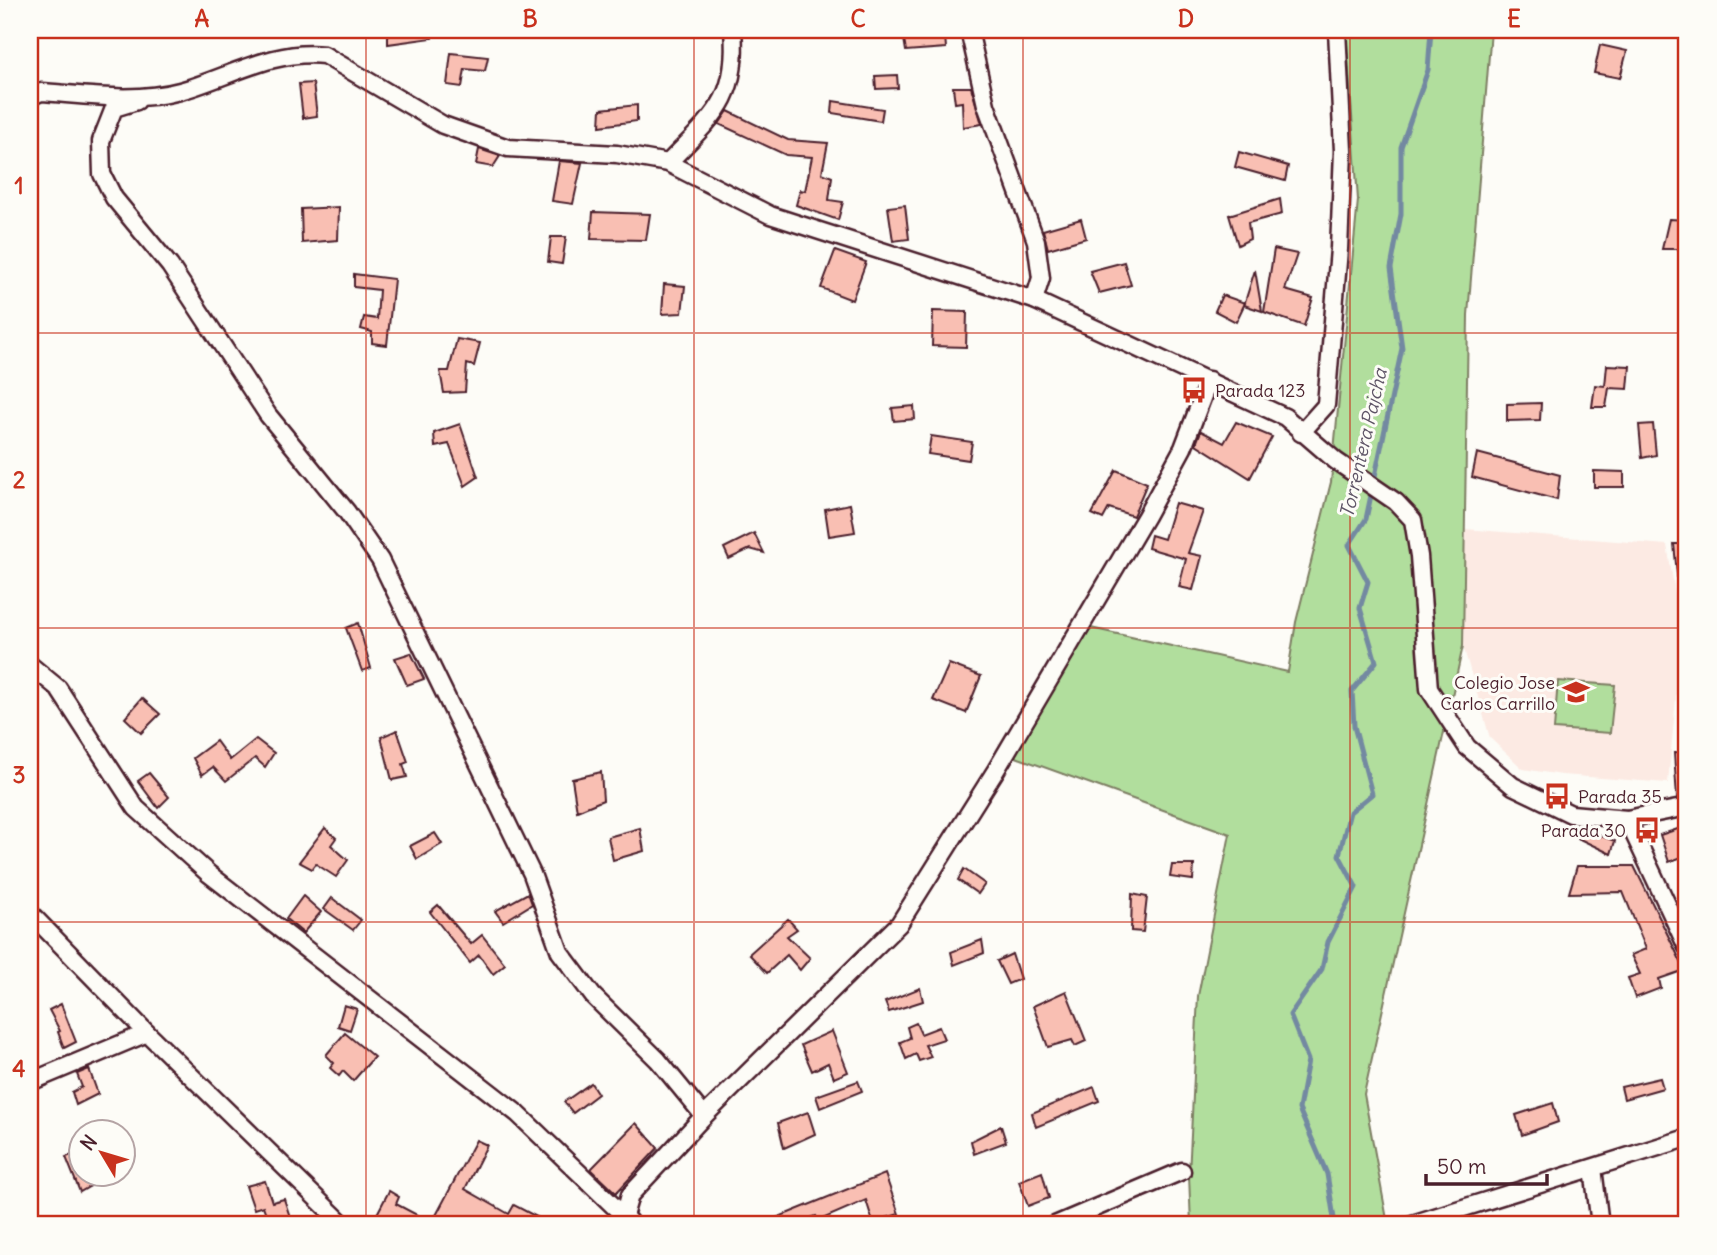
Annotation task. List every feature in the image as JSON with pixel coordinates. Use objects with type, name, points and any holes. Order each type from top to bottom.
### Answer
[{"type":"street","points":[[668,163],[719,109],[731,83],[735,59],[733,30]]},
{"type":"street","points":[[969,30],[986,105],[1035,242],[1041,278],[1034,300]]},
{"type":"street","points":[[1301,433],[1326,405],[1339,249],[1343,151],[1337,30]]},
{"type":"street","points":[[704,1116],[658,1060],[593,996],[560,952],[532,874],[380,560],[347,512],[268,415],[170,266],[114,198],[102,174],[101,141],[114,108],[150,96],[179,91],[262,62],[306,53],[324,55],[443,125],[508,148],[617,154],[668,163],[770,215],[1034,300],[1284,417],[1336,461],[1396,502],[1413,520],[1419,556],[1429,690],[1467,747],[1513,786],[1571,814],[1627,819],[1687,807]]},
{"type":"street","points":[[30,97],[41,92],[150,96]]},
{"type":"street","points":[[628,1221],[630,1195],[704,1116],[899,924],[996,770],[1146,516],[1183,448],[1209,380]]},
{"type":"street","points":[[30,664],[58,688],[136,807],[209,874],[519,1114],[628,1221]]},
{"type":"street","points":[[1627,819],[1687,947]]},
{"type":"street","points":[[30,913],[147,1033],[344,1225]]},
{"type":"street","points":[[30,1082],[147,1033]]},
{"type":"street","points":[[1409,1225],[1687,1138]]},
{"type":"street","points":[[1593,1168],[1600,1225]]},
{"type":"street","points":[[1055,1225],[1182,1171]]},
{"type":"shaded area","name":"Colegio Jose Carlos Carrillo","points":[[1465,529],[1667,545],[1682,634],[1668,783],[1562,775],[1523,769],[1490,738],[1463,646]]},
{"type":"green space","points":[[1346,30],[1491,30],[1468,315],[1463,646],[1364,1094],[1388,1225],[1191,1225],[1189,1175],[1198,996],[1230,834],[1013,756],[1086,627],[1288,672],[1296,622],[1331,482],[1358,200]]},
{"type":"green space","points":[[1558,681],[1615,685],[1610,733],[1554,729]]},
{"type":"building","points":[[388,30],[431,30],[432,38],[388,44]]},
{"type":"building","points":[[945,36],[946,48],[906,51],[904,39]]},
{"type":"building","points":[[1600,45],[1627,51],[1620,78],[1594,73]]},
{"type":"building","points":[[451,53],[488,57],[485,71],[465,69],[462,87],[447,85]]},
{"type":"building","points":[[897,75],[898,88],[876,89],[875,76]]},
{"type":"building","points":[[313,83],[317,116],[303,118],[299,84]]},
{"type":"building","points":[[953,87],[971,87],[982,124],[963,127],[962,102],[955,103]]},
{"type":"building","points":[[833,101],[883,109],[881,121],[832,113]]},
{"type":"building","points":[[637,105],[637,121],[600,126],[601,109]]},
{"type":"building","points":[[728,111],[788,140],[828,143],[822,173],[832,177],[829,200],[843,202],[838,220],[796,205],[800,190],[805,191],[812,157],[786,155],[719,124]]},
{"type":"building","points":[[479,149],[500,156],[493,167],[476,164]]},
{"type":"building","points":[[1239,152],[1288,166],[1285,181],[1235,167]]},
{"type":"building","points":[[559,161],[582,163],[573,204],[552,201]]},
{"type":"building","points":[[1280,199],[1282,214],[1248,223],[1250,239],[1238,245],[1229,215]]},
{"type":"building","points":[[905,205],[909,239],[893,241],[888,207]]},
{"type":"building","points":[[339,207],[338,240],[302,243],[301,209]]},
{"type":"building","points":[[593,212],[650,214],[646,240],[591,239]]},
{"type":"building","points":[[1081,219],[1086,238],[1048,249],[1043,230]]},
{"type":"building","points":[[1669,219],[1687,220],[1687,249],[1662,249]]},
{"type":"building","points":[[551,237],[566,237],[562,264],[548,262]]},
{"type":"building","points":[[1274,249],[1297,254],[1285,290],[1313,298],[1304,326],[1264,312]]},
{"type":"building","points":[[835,251],[866,262],[852,300],[821,288]]},
{"type":"building","points":[[1124,262],[1131,285],[1099,293],[1090,271]]},
{"type":"building","points":[[1255,270],[1262,311],[1244,305]]},
{"type":"building","points":[[354,274],[394,279],[387,345],[372,343],[372,332],[361,329],[364,317],[377,319],[379,290],[354,287]]},
{"type":"building","points":[[664,284],[685,286],[682,313],[662,314]]},
{"type":"building","points":[[1222,295],[1245,303],[1236,322],[1215,311]]},
{"type":"building","points":[[933,311],[967,312],[966,347],[932,346]]},
{"type":"building","points":[[457,339],[480,343],[474,366],[467,364],[465,392],[444,393],[440,371],[449,371]]},
{"type":"building","points":[[1607,365],[1630,366],[1628,389],[1609,388],[1606,407],[1592,407],[1595,385],[1605,386]]},
{"type":"building","points":[[1541,403],[1540,420],[1507,421],[1507,404]]},
{"type":"building","points":[[914,406],[915,419],[894,421],[892,408]]},
{"type":"building","points":[[1236,422],[1272,437],[1250,478],[1196,444],[1201,431],[1224,443]]},
{"type":"building","points":[[460,424],[478,477],[465,486],[449,444],[435,447],[434,433]]},
{"type":"building","points":[[1653,424],[1656,455],[1642,458],[1639,425]]},
{"type":"building","points":[[931,436],[972,442],[969,460],[928,454]]},
{"type":"building","points":[[1477,453],[1560,475],[1557,500],[1472,477]]},
{"type":"building","points":[[1116,470],[1147,483],[1133,516],[1109,508],[1103,519],[1092,514]]},
{"type":"building","points":[[1594,471],[1624,472],[1624,487],[1594,487]]},
{"type":"building","points":[[1175,503],[1203,511],[1188,553],[1202,556],[1193,590],[1179,587],[1186,559],[1148,548],[1151,535],[1164,539]]},
{"type":"building","points":[[850,504],[855,532],[829,536],[825,509]]},
{"type":"building","points":[[754,533],[764,553],[750,549],[729,559],[724,548]]},
{"type":"building","points":[[1674,544],[1687,544],[1687,583],[1678,584]]},
{"type":"building","points":[[358,623],[371,668],[362,671],[346,628]]},
{"type":"building","points":[[411,653],[424,679],[407,685],[395,658]]},
{"type":"building","points":[[949,664],[981,676],[966,713],[933,700]]},
{"type":"building","points":[[142,698],[160,714],[141,733],[125,718]]},
{"type":"building","points":[[397,730],[408,762],[403,764],[407,777],[392,780],[381,737]]},
{"type":"building","points":[[256,739],[274,753],[265,767],[255,758],[226,781],[213,767],[202,775],[193,758],[216,741],[230,760]]},
{"type":"building","points":[[1674,753],[1687,753],[1687,797],[1677,798]]},
{"type":"building","points":[[601,772],[603,800],[577,811],[572,779]]},
{"type":"building","points":[[149,773],[169,797],[158,808],[138,781]]},
{"type":"building","points":[[1571,825],[1615,841],[1611,854],[1567,833]]},
{"type":"building","points":[[1687,826],[1687,855],[1669,862],[1660,835]]},
{"type":"building","points":[[325,828],[336,838],[331,845],[348,860],[336,877],[316,864],[312,869],[299,862]]},
{"type":"building","points":[[640,828],[644,851],[613,860],[608,837]]},
{"type":"building","points":[[435,833],[442,844],[417,859],[410,846]]},
{"type":"building","points":[[1172,865],[1194,865],[1193,880],[1170,877]]},
{"type":"building","points":[[1577,866],[1634,866],[1685,970],[1659,979],[1661,988],[1635,998],[1628,978],[1640,974],[1631,955],[1646,949],[1623,892],[1569,893]]},
{"type":"building","points":[[964,869],[985,884],[978,894],[958,880]]},
{"type":"building","points":[[528,893],[532,904],[503,922],[495,911]]},
{"type":"building","points":[[1132,894],[1147,897],[1143,932],[1131,931]]},
{"type":"building","points":[[303,896],[321,912],[303,933],[286,919]]},
{"type":"building","points":[[332,898],[361,920],[353,930],[324,909]]},
{"type":"building","points":[[438,905],[471,944],[482,935],[505,964],[493,974],[479,955],[470,963],[430,912]]},
{"type":"building","points":[[788,919],[797,929],[787,936],[810,958],[800,970],[787,955],[767,973],[749,954]]},
{"type":"building","points":[[982,940],[984,953],[954,965],[951,952]]},
{"type":"building","points":[[1012,954],[1020,979],[1008,984],[997,961]]},
{"type":"building","points":[[920,988],[923,1001],[889,1012],[885,1002]]},
{"type":"building","points":[[1066,991],[1086,1041],[1075,1046],[1072,1040],[1048,1047],[1033,1006]]},
{"type":"building","points":[[61,1004],[76,1042],[64,1048],[58,1032],[60,1031],[49,1010]]},
{"type":"building","points":[[344,1005],[357,1009],[350,1030],[338,1026]]},
{"type":"building","points":[[916,1023],[921,1034],[939,1027],[944,1039],[925,1045],[931,1057],[919,1061],[916,1054],[906,1059],[900,1042],[910,1038],[907,1027]]},
{"type":"building","points":[[832,1031],[848,1072],[834,1078],[828,1063],[812,1071],[801,1045]]},
{"type":"building","points":[[345,1033],[374,1057],[353,1081],[343,1071],[339,1076],[330,1068],[334,1063],[326,1055]]},
{"type":"building","points":[[89,1069],[98,1094],[76,1105],[72,1092],[82,1087],[77,1074]]},
{"type":"building","points":[[1660,1078],[1663,1088],[1624,1099],[1621,1087]]},
{"type":"building","points":[[858,1081],[862,1091],[820,1108],[816,1096]]},
{"type":"building","points":[[591,1083],[598,1094],[573,1113],[564,1102]]},
{"type":"building","points":[[1094,1087],[1099,1101],[1036,1127],[1032,1113]]},
{"type":"building","points":[[1553,1103],[1558,1122],[1522,1135],[1516,1115]]},
{"type":"building","points":[[808,1112],[815,1134],[784,1148],[778,1123]]},
{"type":"building","points":[[636,1123],[658,1148],[616,1193],[591,1169]]},
{"type":"building","points":[[1001,1126],[1006,1142],[974,1154],[971,1141]]},
{"type":"building","points":[[476,1140],[487,1145],[465,1189],[509,1214],[514,1205],[552,1225],[403,1225],[377,1214],[389,1191],[399,1197],[396,1204],[432,1223]]},
{"type":"building","points":[[1042,1172],[1049,1198],[1028,1206],[1019,1181]]},
{"type":"building","points":[[885,1174],[899,1214],[873,1222],[866,1200],[818,1221],[816,1216],[791,1225],[759,1225]]},
{"type":"building","points":[[265,1181],[272,1202],[284,1199],[291,1220],[270,1225],[263,1206],[254,1209],[246,1186]]},
{"type":"waterway","name":"Torrentera Pajcha","points":[[1335,1225],[1327,1174],[1299,1109],[1308,1060],[1290,1015],[1322,969],[1328,942],[1356,887],[1339,855],[1350,812],[1372,794],[1354,726],[1352,691],[1376,662],[1360,608],[1368,582],[1349,545],[1366,519],[1402,348],[1391,268],[1401,214],[1401,147],[1428,70],[1431,30]]},
{"type":"place","name":"Parada 123","points":[[1194,390]]},
{"type":"place","name":"Colegio Jose Carlos Carrillo","points":[[1576,692]]},
{"type":"place","name":"Parada 35","points":[[1557,796]]},
{"type":"place","name":"Parada 30","points":[[1647,830]]}]
